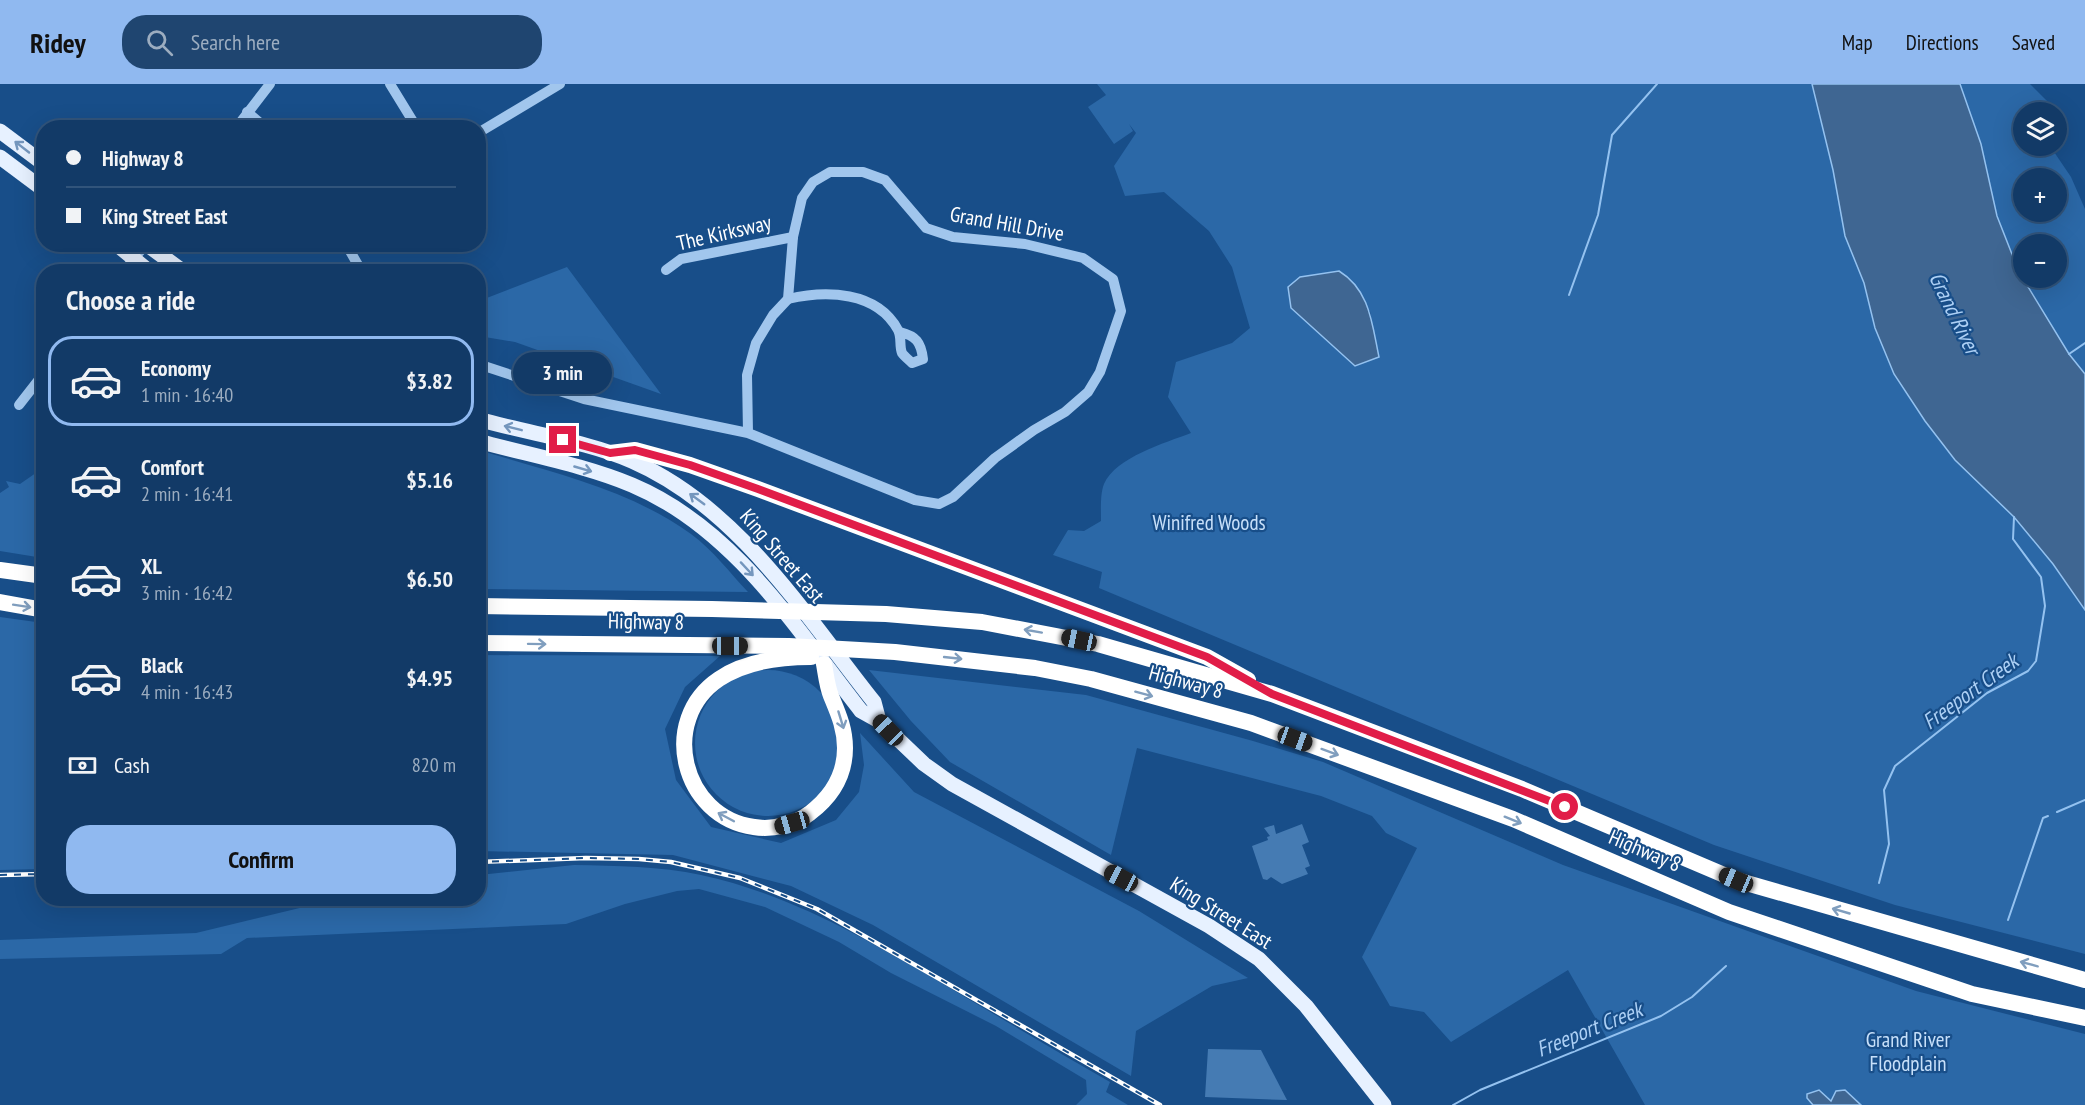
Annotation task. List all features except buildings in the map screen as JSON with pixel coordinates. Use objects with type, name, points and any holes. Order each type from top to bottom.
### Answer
[{"type":"highway","points":[[610,453],[635,450],[690,465],[758,489],[1207,657],[1272,694]]},
{"type":"highway","points":[[0,570],[36,575]]},
{"type":"highway","points":[[0,602],[36,609]]},
{"type":"highway","name":"Highway 8","points":[[486,606],[886,614],[982,622],[1098,644],[1272,694],[1522,789],[1736,880],[2085,980]]},
{"type":"highway","name":"Highway 8","points":[[486,643],[789,646],[895,652],[1035,669],[1090,679],[1251,723],[1513,819],[1729,912],[1972,994],[2085,1018]]},
{"type":"highway","points":[[824,664],[830,694],[844,729],[844,762],[838,781],[827,799],[807,816],[779,827],[747,826],[720,815],[699,794],[691,781],[685,765],[683,734],[696,701],[719,679],[739,669],[776,659],[873,658],[895,652]]},
{"type":"main road","points":[[0,131],[36,158]]},
{"type":"main road","points":[[0,157],[36,184]]},
{"type":"main road","points":[[126,252],[140,264]]},
{"type":"main road","points":[[157,252],[173,264]]},
{"type":"main road","name":"King Street East","points":[[486,421],[610,453],[657,473],[720,516],[775,577],[874,702],[879,721]]},
{"type":"main road","name":"King Street East","points":[[486,443],[631,485],[661,499],[691,519],[725,546],[758,580],[861,711],[879,721],[924,764],[952,784],[1209,926],[1259,959],[1306,1006],[1384,1105]]},
{"type":"street","points":[[242,120],[270,84]]},
{"type":"street","points":[[390,84],[412,120]]},
{"type":"street","points":[[486,129],[560,84]]},
{"type":"street","points":[[247,112],[257,120]]},
{"type":"street","name":"Grand Hill Drive","points":[[486,367],[584,399],[748,433],[915,500],[939,504],[953,497],[994,458],[1065,412],[1088,392],[1100,372],[1121,311],[1113,279],[1083,258],[1025,244],[953,237],[926,228],[885,180],[863,172],[831,172],[813,182],[801,198],[793,237],[788,299]]},
{"type":"street","name":"The Kirksway","points":[[666,270],[681,259],[793,237]]},
{"type":"street","points":[[130,264],[140,252]]},
{"type":"street","points":[[748,433],[747,375],[756,344],[772,315],[788,299],[811,293],[841,294],[865,302],[888,314],[900,332]]},
{"type":"street","points":[[19,405],[36,383]]},
{"type":"green space","name":"Winifred Woods","points":[[1097,84],[1812,84],[1833,170],[1845,236],[1864,283],[1875,328],[1894,374],[1925,421],[1955,460],[2014,517],[2053,564],[2085,610],[2085,954],[1895,905],[1714,845],[1099,588],[1102,572],[1053,555],[1068,530],[1084,531],[1101,521],[1101,497],[1104,484],[1119,466],[1155,446],[1191,433],[1168,397],[1176,362],[1232,343],[1250,328],[1232,267],[1209,231],[1164,192],[1125,196],[1114,166],[1136,133],[1129,124],[1133,131],[1114,144],[1088,107],[1106,95]],"holes":[[[1291,309],[1370,311],[1372,323]]]},
{"type":"green space","points":[[1960,84],[2030,84],[2048,102],[2013,102],[2013,156],[2057,156],[2065,168],[2013,168],[2013,222],[2067,222],[2067,171],[2085,209],[2085,374],[2069,354],[2029,288],[2067,288],[2067,234],[2013,234],[2013,257],[1997,216],[1981,144]]},
{"type":"green space","points":[[567,267],[661,394],[515,342],[486,337],[486,298]]},
{"type":"green space","points":[[486,452],[588,483],[667,518],[699,541],[748,592],[486,589]]},
{"type":"green space","points":[[36,473],[36,557],[0,551],[0,493],[9,487],[6,481],[20,484]]},
{"type":"green space","points":[[0,617],[36,622],[36,869],[0,870]]},
{"type":"green space","points":[[486,655],[720,656],[685,687],[665,729],[676,780],[711,827],[781,843],[836,820],[859,792],[864,765],[860,733],[914,792],[1139,911],[1248,978],[1212,986],[1136,1031],[1131,1076],[873,925],[791,886],[673,855],[486,851]]},
{"type":"green space","points":[[768,670],[796,676],[808,682],[819,692],[829,703],[835,715],[841,743],[835,771],[829,783],[819,794],[808,804],[796,810],[768,816],[740,810],[728,804],[717,794],[707,783],[701,771],[695,743],[701,715],[707,703],[717,692],[728,682],[740,676]]},
{"type":"green space","name":"Grand River Floodplain","points":[[869,670],[1086,695],[1253,741],[1323,762],[1563,865],[1916,991],[2085,1034],[2085,1105],[1829,1105],[1807,1098],[1813,1105],[1645,1105],[1568,970],[1451,1042],[1424,1012],[1390,1006],[1362,957],[1417,848],[1386,833],[1372,816],[1321,796],[1137,748],[1111,855],[950,762],[911,721]]},
{"type":"green space","points":[[574,865],[638,867],[701,875],[766,894],[828,920],[887,951],[1110,1082],[1106,1092],[1128,1105],[1076,1105],[1087,1094],[1086,1080],[996,1026],[891,973],[839,942],[765,907],[699,889],[677,891],[625,904],[566,924],[247,938],[221,954],[0,959],[0,940],[196,933],[308,906],[486,906],[486,874]]},
{"type":"water","name":"Grand River","points":[[1812,84],[1960,84],[1981,144],[1997,216],[2013,257],[2013,288],[2029,288],[2069,354],[2085,374],[2085,610],[2053,564],[2014,517],[1955,460],[1925,421],[1894,374],[1875,328],[1864,283],[1845,236],[1833,170]]},
{"type":"water","points":[[1339,271],[1357,288],[1363,298],[1371,320],[1379,357],[1355,366],[1291,308],[1288,287],[1300,277]]},
{"type":"water","points":[[1819,1090],[1831,1101],[1836,1091],[1845,1090],[1861,1105],[1813,1105],[1807,1098],[1807,1094]]},
{"type":"waterway","points":[[1569,295],[1598,215],[1612,135],[1657,84]]},
{"type":"waterway","points":[[2069,354],[2085,343]]},
{"type":"waterway","name":"Freeport Creek","points":[[1879,883],[1889,844],[1884,790],[1895,766],[1987,693],[2028,671],[2036,661],[2045,606],[2041,577],[2013,539],[2014,517]]},
{"type":"waterway","points":[[2057,812],[2085,800]]},
{"type":"waterway","points":[[2008,920],[2043,818],[2048,816]]},
{"type":"waterway","name":"Freeport Creek","points":[[1453,1105],[1480,1090],[1661,1016],[1692,997],[1726,966]]},
{"type":"railway","points":[[486,862],[586,858],[639,859],[671,862],[740,878],[817,909],[1160,1105]]},
{"type":"railway","points":[[0,875],[36,874]]},
{"type":"route","points":[[563,440],[610,453],[635,450],[690,465],[758,489],[1207,657],[1272,694],[1565,807]]}]
